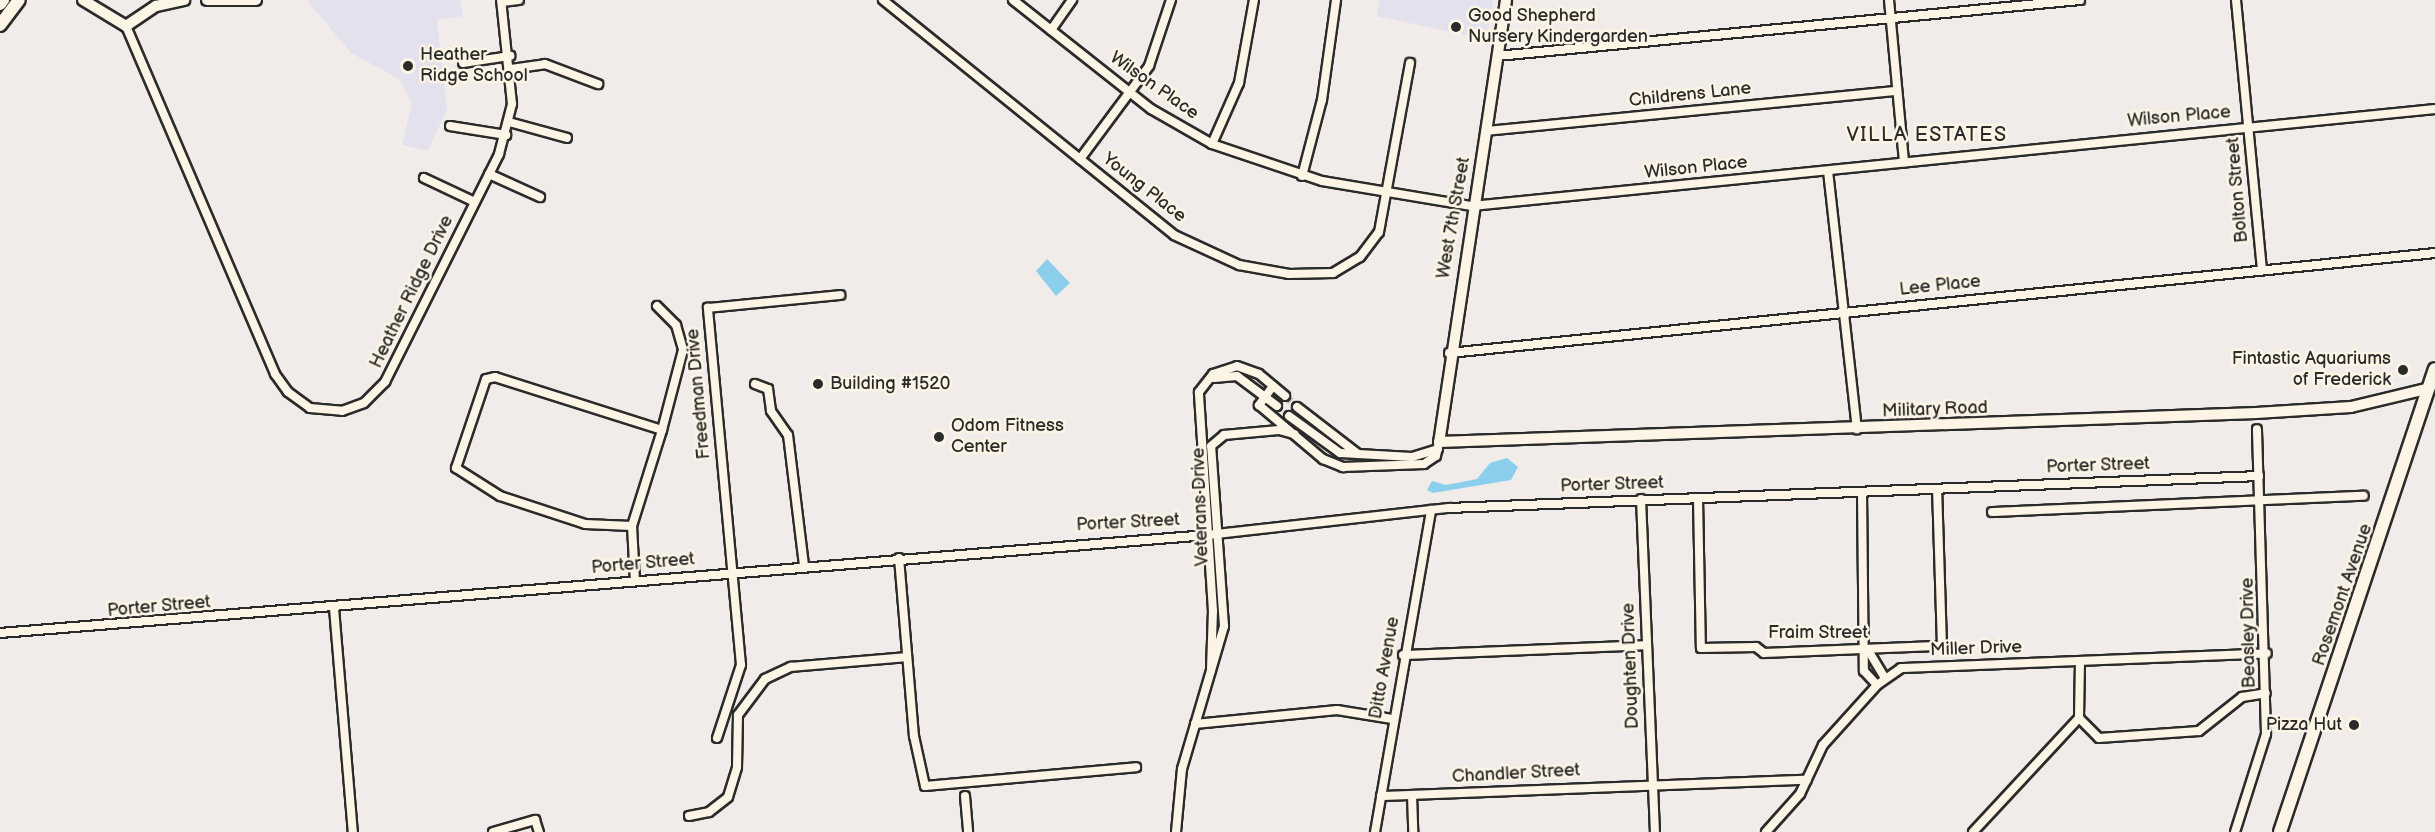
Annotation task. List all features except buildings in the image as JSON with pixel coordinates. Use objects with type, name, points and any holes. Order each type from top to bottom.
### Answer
[{"type":"main road","points":[[0,4],[3,0]]},
{"type":"main road","points":[[0,25],[19,0]]},
{"type":"main road","name":"Rosemont Avenue","points":[[2280,832],[2435,369]]},
{"type":"street","points":[[83,0],[126,26]]},
{"type":"street","points":[[94,0],[126,26]]},
{"type":"street","points":[[126,26],[156,6],[184,0]]},
{"type":"street","points":[[207,0],[256,0]]},
{"type":"street","points":[[502,1],[519,0]]},
{"type":"street","name":"Young Place","points":[[883,0],[1174,235],[1239,265],[1289,274],[1333,273],[1360,257],[1379,232],[1390,195],[1410,63]]},
{"type":"street","name":"Wilson Place","points":[[1013,0],[1131,93],[1212,144],[1302,176],[1390,195],[1472,206],[2435,109]]},
{"type":"street","points":[[1051,30],[1072,0]]},
{"type":"street","points":[[1080,159],[1131,93],[1156,53],[1172,0]]},
{"type":"street","points":[[1212,144],[1239,82],[1254,0]]},
{"type":"street","points":[[1302,176],[1322,99],[1336,0]]},
{"type":"street","name":"West 7th Street","points":[[1438,446],[1449,353],[1506,0]]},
{"type":"street","points":[[1889,0],[1904,162]]},
{"type":"street","points":[[1497,56],[2080,0]]},
{"type":"street","name":"Bolton Street","points":[[2236,0],[2262,270]]},
{"type":"street","name":"Heather Ridge Drive","points":[[126,26],[275,374],[288,392],[310,408],[352,409],[385,382],[489,174],[506,135],[509,122],[511,69],[502,1]]},
{"type":"street","points":[[463,63],[510,56]]},
{"type":"street","points":[[511,69],[545,64],[598,84]]},
{"type":"street","name":"Childrens Lane","points":[[1486,131],[1896,91]]},
{"type":"street","points":[[509,122],[567,138]]},
{"type":"street","points":[[450,126],[506,135]]},
{"type":"street","points":[[1828,171],[1857,429]]},
{"type":"street","points":[[489,174],[540,197]]},
{"type":"street","points":[[424,178],[475,202]]},
{"type":"street","name":"Lee Place","points":[[1449,353],[2435,253]]},
{"type":"street","name":"Freedman Drive","points":[[731,573],[708,308],[840,296]]},
{"type":"street","points":[[635,581],[632,526],[662,430],[683,350],[676,325],[657,306]]},
{"type":"street","points":[[1208,380],[1225,367],[1237,366],[1273,386],[1285,396]]},
{"type":"street","points":[[1208,380],[1237,376],[1277,406]]},
{"type":"street","points":[[632,526],[604,528],[564,517],[489,492],[456,468],[482,383],[495,377],[662,430]]},
{"type":"street","name":"Veterans Drive","points":[[1208,380],[1197,407],[1207,535],[1211,670]]},
{"type":"street","points":[[756,384],[768,389],[770,402],[788,435],[804,566]]},
{"type":"street","points":[[1273,386],[1259,405],[1323,459],[1362,469],[1424,464],[1438,446]]},
{"type":"street","name":"Military Road","points":[[1438,446],[2338,408],[2430,388]]},
{"type":"street","points":[[1297,406],[1367,457]]},
{"type":"street","points":[[1289,416],[1328,448],[1367,457],[1412,457],[1438,446]]},
{"type":"street","name":"Beasley Drive","points":[[2235,832],[2261,757],[2266,693],[2267,653],[2257,429]]},
{"type":"street","name":"Veterans Drive","points":[[1176,832],[1179,780],[1224,626],[1214,439],[1279,430],[1294,434]]},
{"type":"street","name":"Porter Street","points":[[0,633],[334,608],[899,558],[1207,535],[1431,510],[2259,476]]},
{"type":"street","name":"Fraim Street","points":[[1698,498],[1701,648],[1756,647],[1764,653],[1942,646],[1937,489]]},
{"type":"street","points":[[1862,492],[1868,649],[1864,670],[1877,685]]},
{"type":"street","points":[[1992,512],[2364,496]]},
{"type":"street","name":"Doughten Drive","points":[[1641,500],[1655,832]]},
{"type":"street","name":"Ditto Avenue","points":[[1375,832],[1403,655],[1431,510]]},
{"type":"street","points":[[899,558],[907,657],[925,786],[1136,767]]},
{"type":"street","points":[[717,738],[719,720],[740,681],[731,573]]},
{"type":"street","points":[[334,608],[353,832]]},
{"type":"street","points":[[1403,655],[1647,645]]},
{"type":"street","points":[[1868,649],[1885,678]]},
{"type":"street","name":"Miller Drive","points":[[1771,830],[1807,780],[1823,745],[1877,685],[1902,668],[2267,653]]},
{"type":"street","points":[[689,816],[715,809],[733,789],[738,715],[765,679],[791,667],[907,657]]},
{"type":"street","points":[[1972,832],[2079,718],[2080,662]]},
{"type":"street","points":[[2079,718],[2099,738],[2199,731],[2242,696],[2266,693]]},
{"type":"street","points":[[1195,724],[1337,710],[1392,719]]},
{"type":"street","name":"Chandler Street","points":[[1381,796],[1807,780]]},
{"type":"street","points":[[1412,795],[1413,832]]},
{"type":"street","points":[[965,796],[968,832]]},
{"type":"street","points":[[493,832],[535,820],[539,832]]},
{"type":"shaded area","name":"Heather Ridge School","points":[[307,0],[460,0],[463,16],[437,20],[447,109],[428,151],[402,145],[412,104],[399,79],[351,53]]},
{"type":"shaded area","name":"Good Shepherd Nursery Kindergarden","points":[[1379,0],[1493,0],[1487,40],[1377,16]]},
{"type":"water","points":[[1047,259],[1070,283],[1056,296],[1036,271]]},
{"type":"water","points":[[1507,458],[1518,467],[1511,480],[1433,493],[1427,490],[1432,481],[1446,485],[1477,479],[1490,463]]},
{"type":"tunnel","points":[[1285,396],[1297,407]]},
{"type":"place","name":"Good Shepherd Nursery Kindergarden","points":[[1456,27]]},
{"type":"place","name":"Heather Ridge School","points":[[408,66]]},
{"type":"place","name":"Fintastic Aquariums of Frederick","points":[[2403,370]]},
{"type":"place","name":"Building #1520","points":[[818,384]]},
{"type":"place","name":"Odom Fitness Center","points":[[939,437]]},
{"type":"place","name":"Pizza Hut","points":[[2354,725]]},
{"type":"district","name":"VILLA ESTATES","points":[[1927,135]]}]
